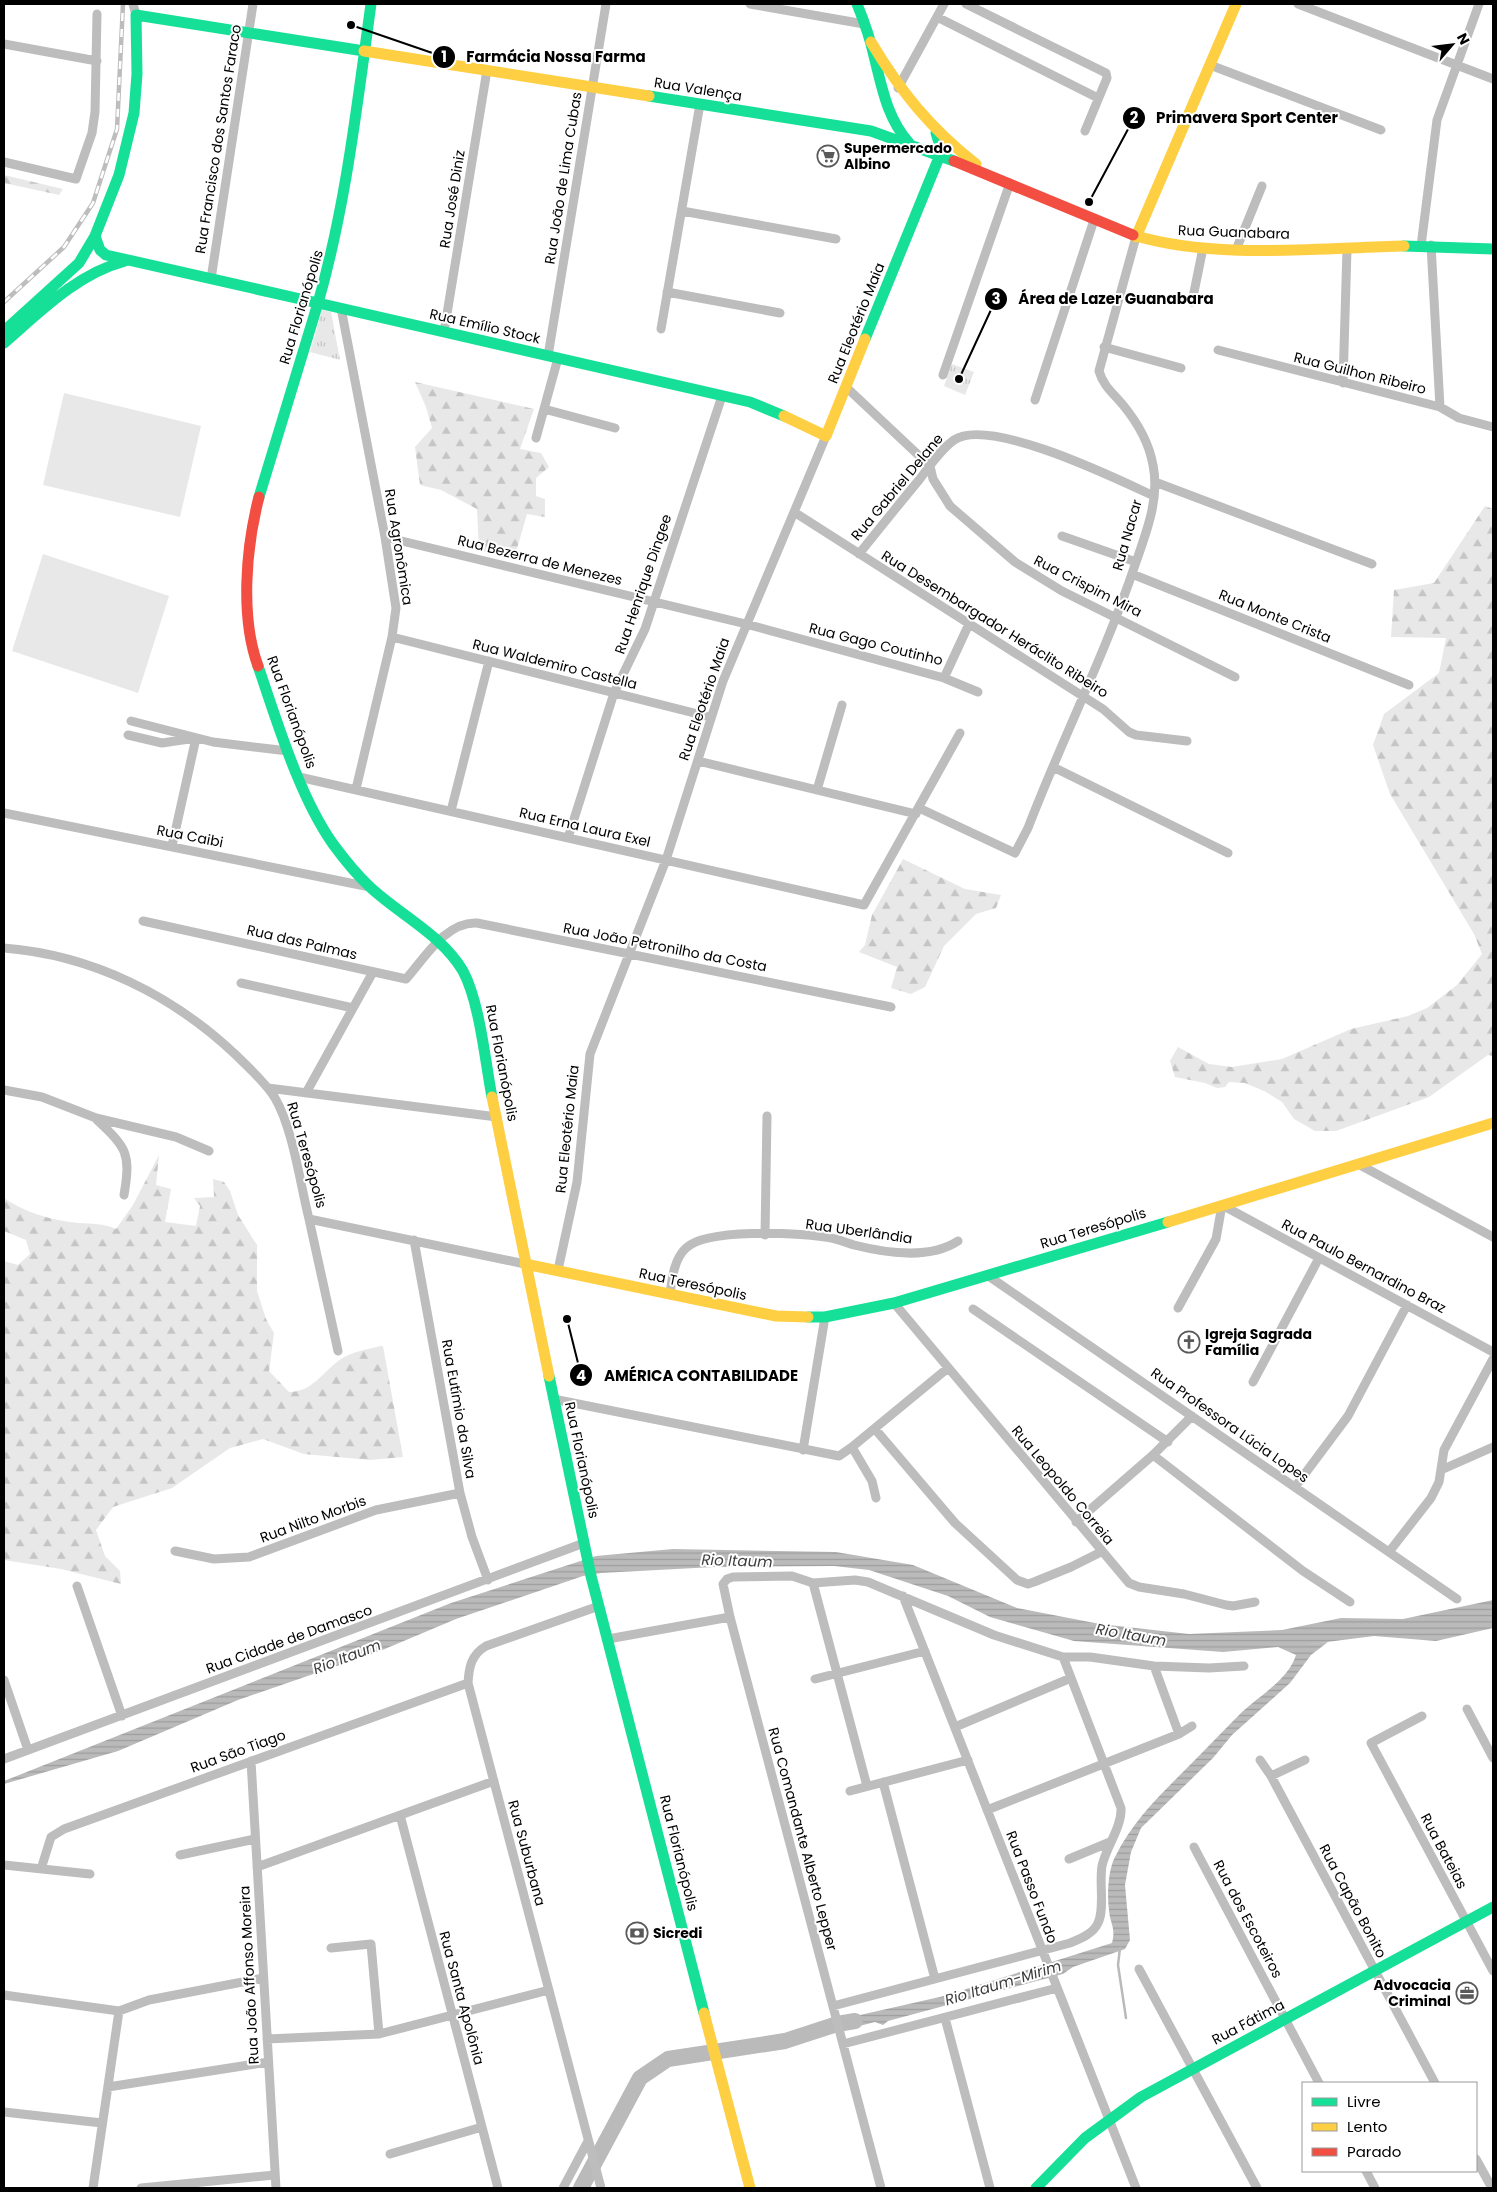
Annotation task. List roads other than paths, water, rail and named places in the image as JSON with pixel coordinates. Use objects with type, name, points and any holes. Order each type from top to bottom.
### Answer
[{"type":"main road","name":"Rua Florianópolis","points":[[371,4],[337,236],[255,509],[249,554],[248,601],[255,654],[269,702],[288,751],[299,777],[334,844],[370,887],[439,942],[456,961],[469,986],[474,1002],[525,1264],[584,1543],[750,2188]]},
{"type":"main road","name":"Rua Guanabara","points":[[857,4],[871,42],[891,118],[901,135],[912,145],[988,173],[1136,238],[1162,244],[1236,250],[1426,246],[1493,249]]},
{"type":"main road","name":"Rua Nacar","points":[[1136,238],[1236,4]]},
{"type":"main road","name":"Rua Valença","points":[[134,9],[249,32],[870,131],[912,145]]},
{"type":"main road","points":[[4,330],[65,278],[79,263],[95,236],[119,175],[134,113],[137,74],[134,9]]},
{"type":"main road","name":"Rua Guanabara","points":[[871,42],[910,105],[936,133],[988,173]]},
{"type":"main road","points":[[891,118],[898,88]]},
{"type":"main road","points":[[870,131],[891,118],[896,108],[910,105]]},
{"type":"main road","points":[[924,149],[932,146],[936,133]]},
{"type":"main road","points":[[936,133],[941,149],[940,155]]},
{"type":"main road","name":"Rua Eleotério Maia","points":[[826,436],[940,155]]},
{"type":"main road","name":"Rua Emílio Stock","points":[[95,236],[100,250],[106,255],[722,396],[770,409],[826,436]]},
{"type":"main road","points":[[4,343],[89,274],[112,263],[131,260]]},
{"type":"main road","name":"Rua Teresópolis","points":[[525,1264],[763,1314],[825,1317],[894,1303],[1360,1165],[1493,1123]]},
{"type":"main road","name":"Rua Fátima","points":[[1036,2188],[1072,2149],[1108,2118],[1141,2097],[1493,1907]]},
{"type":"street","name":"Rua Francisco dos Santos Faraco","points":[[211,278],[253,4]]},
{"type":"street","name":"Rua João de Lima Cubas","points":[[536,438],[544,409],[553,357],[592,87],[606,4]]},
{"type":"street","points":[[750,4],[864,24]]},
{"type":"street","points":[[898,88],[944,4]]},
{"type":"street","points":[[966,4],[1106,72],[1108,78],[1098,98],[1086,131]]},
{"type":"street","points":[[1298,4],[1493,79]]},
{"type":"street","points":[[1440,407],[1426,246],[1433,140],[1437,120],[1455,64],[1479,4]]},
{"type":"street","points":[[4,162],[76,179],[92,134],[95,112],[97,14]]},
{"type":"street","points":[[936,17],[1098,98]]},
{"type":"street","points":[[4,44],[97,61]]},
{"type":"street","points":[[1210,65],[1381,130]]},
{"type":"street","name":"Rua José Diniz","points":[[444,332],[487,70]]},
{"type":"street","points":[[661,329],[700,104]]},
{"type":"street","points":[[943,375],[1010,183]]},
{"type":"street","points":[[1236,250],[1262,186]]},
{"type":"street","points":[[682,211],[836,239]]},
{"type":"street","points":[[1035,400],[1094,220]]},
{"type":"street","name":"Rua Nacar","points":[[918,811],[1015,853],[1028,828],[1117,617],[1136,562],[1154,496],[1155,482],[1150,455],[1141,432],[1101,378],[1100,363],[1104,347],[1136,238]]},
{"type":"street","points":[[1192,302],[1203,248]]},
{"type":"street","points":[[1343,383],[1347,249]]},
{"type":"street","points":[[667,292],[780,313]]},
{"type":"street","name":"Rua Agronômica","points":[[341,308],[385,537],[396,608],[392,637],[356,789]]},
{"type":"street","points":[[1104,347],[1181,368]]},
{"type":"street","name":"Rua Guilhon Ribeiro","points":[[1218,350],[1440,407],[1459,418],[1493,427]]},
{"type":"street","name":"Rua Crispim Mira","points":[[846,387],[930,466],[933,479],[950,506],[997,549],[1037,577],[1236,677]]},
{"type":"street","name":"Rua Henrique Dingee","points":[[568,838],[614,693],[637,649],[722,396]]},
{"type":"street","points":[[544,409],[615,428]]},
{"type":"street","name":"Rua Gabriel Delane","points":[[859,554],[930,466],[954,440],[963,436],[981,435],[1057,453],[1154,496]]},
{"type":"street","name":"Rua Eleotério Maia","points":[[558,1270],[577,1182],[590,1054],[666,860],[710,717],[746,624],[826,436]]},
{"type":"street","points":[[1155,482],[1372,564]]},
{"type":"street","name":"Rua Desembargador Heráclito Ribeiro","points":[[794,512],[1083,698],[1111,714],[1129,732],[1136,735],[1187,741]]},
{"type":"street","points":[[1062,536],[1136,562]]},
{"type":"street","name":"Rua Bezerra de Menezes","points":[[385,537],[746,624]]},
{"type":"street","name":"Rua Monte Crista","points":[[1132,574],[1408,685]]},
{"type":"street","name":"Rua Gago Coutinho","points":[[746,624],[944,678],[969,624]]},
{"type":"street","name":"Rua Waldemiro Castella","points":[[392,637],[710,717]]},
{"type":"street","points":[[450,811],[489,661]]},
{"type":"street","points":[[944,678],[978,692]]},
{"type":"street","points":[[817,790],[842,705]]},
{"type":"street","points":[[131,721],[233,746],[288,751]]},
{"type":"street","points":[[698,760],[817,790],[918,811],[960,733]]},
{"type":"street","points":[[128,735],[162,743],[196,738]]},
{"type":"street","points":[[172,846],[196,738]]},
{"type":"street","points":[[1053,767],[1228,853]]},
{"type":"street","name":"Rua Erna Laura Exel","points":[[299,777],[864,905],[918,811]]},
{"type":"street","name":"Rua Caibi","points":[[4,813],[370,887]]},
{"type":"street","name":"Rua das Palmas","points":[[143,921],[406,979],[439,942]]},
{"type":"street","name":"Rua João Petronilho da Costa","points":[[439,942],[462,925],[477,923],[891,1007]]},
{"type":"street","name":"Rua Teresópolis","points":[[4,948],[47,954],[87,965],[140,986],[167,1001],[205,1028],[268,1088],[281,1110],[309,1219],[525,1264]]},
{"type":"street","points":[[306,1093],[373,972]]},
{"type":"street","points":[[241,983],[353,1008]]},
{"type":"street","points":[[268,1088],[497,1117]]},
{"type":"street","points":[[4,1090],[42,1097],[96,1118],[176,1137],[209,1151]]},
{"type":"street","points":[[765,1235],[767,1116]]},
{"type":"street","points":[[96,1118],[112,1134],[127,1156],[129,1165],[124,1195]]},
{"type":"street","points":[[1360,1165],[1493,1238]]},
{"type":"street","points":[[1178,1308],[1216,1239],[1222,1205]]},
{"type":"street","name":"Rua Paulo Bernardino Braz","points":[[1222,1205],[1493,1352]]},
{"type":"street","points":[[309,1219],[338,1350]]},
{"type":"street","name":"Rua Uberlândia","points":[[670,1294],[676,1265],[682,1253],[690,1244],[710,1237],[765,1235],[824,1237],[867,1248],[896,1252],[937,1250],[958,1242]]},
{"type":"street","name":"Rua Eutímio da Silva","points":[[414,1240],[460,1492],[472,1536],[488,1580]]},
{"type":"street","points":[[1253,1382],[1319,1258]]},
{"type":"street","name":"Rua Professora Lúcia Lopes","points":[[987,1275],[1457,1599]]},
{"type":"street","name":"Rua Leopoldo Correia","points":[[894,1303],[1101,1552],[1129,1583],[1139,1588],[1184,1594],[1233,1606],[1256,1602]]},
{"type":"street","points":[[1295,1487],[1348,1416],[1407,1305]]},
{"type":"street","points":[[974,1309],[1168,1442]]},
{"type":"street","points":[[803,1450],[825,1317]]},
{"type":"street","points":[[1389,1552],[1431,1498],[1439,1482],[1444,1450],[1493,1359]]},
{"type":"street","points":[[553,1399],[839,1456],[948,1368]]},
{"type":"street","points":[[1076,1522],[1168,1442],[1192,1416]]},
{"type":"street","points":[[875,1428],[955,1523],[1017,1580],[1023,1583],[1034,1582],[1064,1571],[1101,1552]]},
{"type":"street","points":[[852,1447],[872,1482],[876,1498]]},
{"type":"street","points":[[1441,1470],[1493,1447]]},
{"type":"street","points":[[1153,1455],[1303,1571],[1350,1602]]},
{"type":"street","name":"Rua Nilto Morbis","points":[[175,1551],[214,1559],[249,1557],[376,1510],[460,1492]]},
{"type":"street","name":"Rua Cidade de Damasco","points":[[4,1759],[584,1543]]},
{"type":"street","name":"Rua Comandante Alberto Lepper","points":[[813,1584],[792,1576],[727,1579],[724,1584],[724,1590],[881,2188]]},
{"type":"street","points":[[867,1786],[813,1584],[862,1581],[903,1596],[994,1635],[1063,1658],[1090,1657],[1154,1666],[1209,1668],[1244,1666]]},
{"type":"street","points":[[77,1586],[122,1716]]},
{"type":"street","name":"Rua Passo Fundo","points":[[903,1596],[1136,2188]]},
{"type":"street","name":"Rua Suburbana","points":[[599,1606],[479,1650],[471,1662],[468,1683],[600,2188]]},
{"type":"street","points":[[608,1639],[730,1617]]},
{"type":"street","points":[[815,1679],[925,1651]]},
{"type":"street","points":[[834,2010],[935,1979],[1044,1953],[1082,1938],[1098,1924],[1101,1874],[1110,1842],[1120,1820],[1121,1808],[1063,1658]]},
{"type":"street","points":[[1154,1666],[1179,1734]]},
{"type":"street","points":[[954,1726],[1071,1678]]},
{"type":"street","points":[[4,1680],[28,1750]]},
{"type":"street","name":"Rua São Tiago","points":[[40,1869],[51,1838],[64,1829],[468,1683]]},
{"type":"street","points":[[1467,1709],[1493,1758]]},
{"type":"street","name":"Rua Bateias","points":[[1422,1716],[1371,1743],[1493,1971]]},
{"type":"street","points":[[988,1810],[1179,1734],[1192,1726]]},
{"type":"street","points":[[850,1791],[968,1760]]},
{"type":"street","name":"Rua Capão Bonito","points":[[1260,1760],[1271,1776],[1434,2082]]},
{"type":"street","points":[[1271,1776],[1305,1760]]},
{"type":"street","name":"Rua João Affonso Moreira","points":[[251,1761],[276,2188]]},
{"type":"street","points":[[257,1867],[494,1781]]},
{"type":"street","points":[[883,1782],[935,1979]]},
{"type":"street","name":"Rua Santa Apolônia","points":[[400,1815],[498,2188]]},
{"type":"street","points":[[180,1855],[255,1838]]},
{"type":"street","points":[[1069,1859],[1110,1842]]},
{"type":"street","name":"Rua dos Escoteiros","points":[[1194,1847],[1318,2082]]},
{"type":"street","points":[[4,1865],[90,1874]]},
{"type":"street","points":[[331,1948],[371,1944],[379,2034]]},
{"type":"street","points":[[1139,1969],[1257,2188]]},
{"type":"street","points":[[4,1995],[119,2011],[149,2000],[263,1978]]},
{"type":"street","points":[[843,2044],[945,2018],[1056,1985]]},
{"type":"street","points":[[267,2039],[379,2034],[549,1990]]},
{"type":"street","points":[[93,2188],[119,2011]]},
{"type":"street","points":[[945,2018],[990,2188]]},
{"type":"street","points":[[108,2087],[268,2062]]},
{"type":"street","points":[[4,2112],[102,2123]]},
{"type":"street","points":[[390,2154],[482,2127]]},
{"type":"street","points":[[563,2188],[588,2141]]},
{"type":"street","points":[[1477,2161],[1492,2188]]},
{"type":"street","points":[[1367,2172],[1375,2188]]},
{"type":"street","points":[[142,2188],[275,2175]]},
{"type":"water","name":"Rio Itaum","points":[[673,1549],[836,1552],[913,1565],[1017,1608],[1100,1624],[1189,1634],[1282,1630],[1341,1618],[1403,1619],[1493,1600],[1493,1628],[1436,1641],[1374,1636],[1303,1645],[1328,1642],[1311,1655],[1290,1683],[1232,1735],[1213,1758],[1141,1828],[1131,1852],[1125,1885],[1130,1940],[1125,1949],[1073,1967],[1063,1974],[888,2021],[883,2025],[875,2022],[840,2031],[838,2020],[944,1996],[1112,1943],[1113,1929],[1108,1897],[1109,1876],[1115,1857],[1129,1832],[1156,1799],[1235,1719],[1280,1680],[1287,1672],[1296,1655],[1278,1647],[1223,1652],[1074,1641],[990,1617],[948,1596],[869,1570],[834,1566],[714,1567],[601,1573],[583,1576],[456,1619],[380,1651],[238,1700],[118,1751],[4,1784],[4,1781],[451,1603],[596,1556]]},
{"type":"waterway","points":[[1120,1948],[1118,1965],[1126,2018]]},
{"type":"waterway","name":"Rio Itaum-Mirim","points":[[581,2188],[640,2078],[668,2059],[785,2041],[837,2024],[855,2021]]},
{"type":"railway","points":[[4,302],[64,247],[93,203],[117,129],[123,4]]},
{"type":"place","name":"Farmácia Nossa Farma","points":[[351,25]]},
{"type":"place","name":"Supermercado Albino","points":[[828,156]]},
{"type":"place","name":"Primavera Sport Center","points":[[1089,202]]},
{"type":"place","name":"Área de Lazer Guanabara","points":[[959,379]]},
{"type":"place","name":"AMÉRICA CONTABILIDADE","points":[[567,1319]]},
{"type":"place","name":"Igreja Sagrada Família","points":[[1189,1342]]},
{"type":"place","name":"Sicredi","points":[[637,1933]]},
{"type":"place","name":"Advocacia Criminal","points":[[1467,1993]]}]
